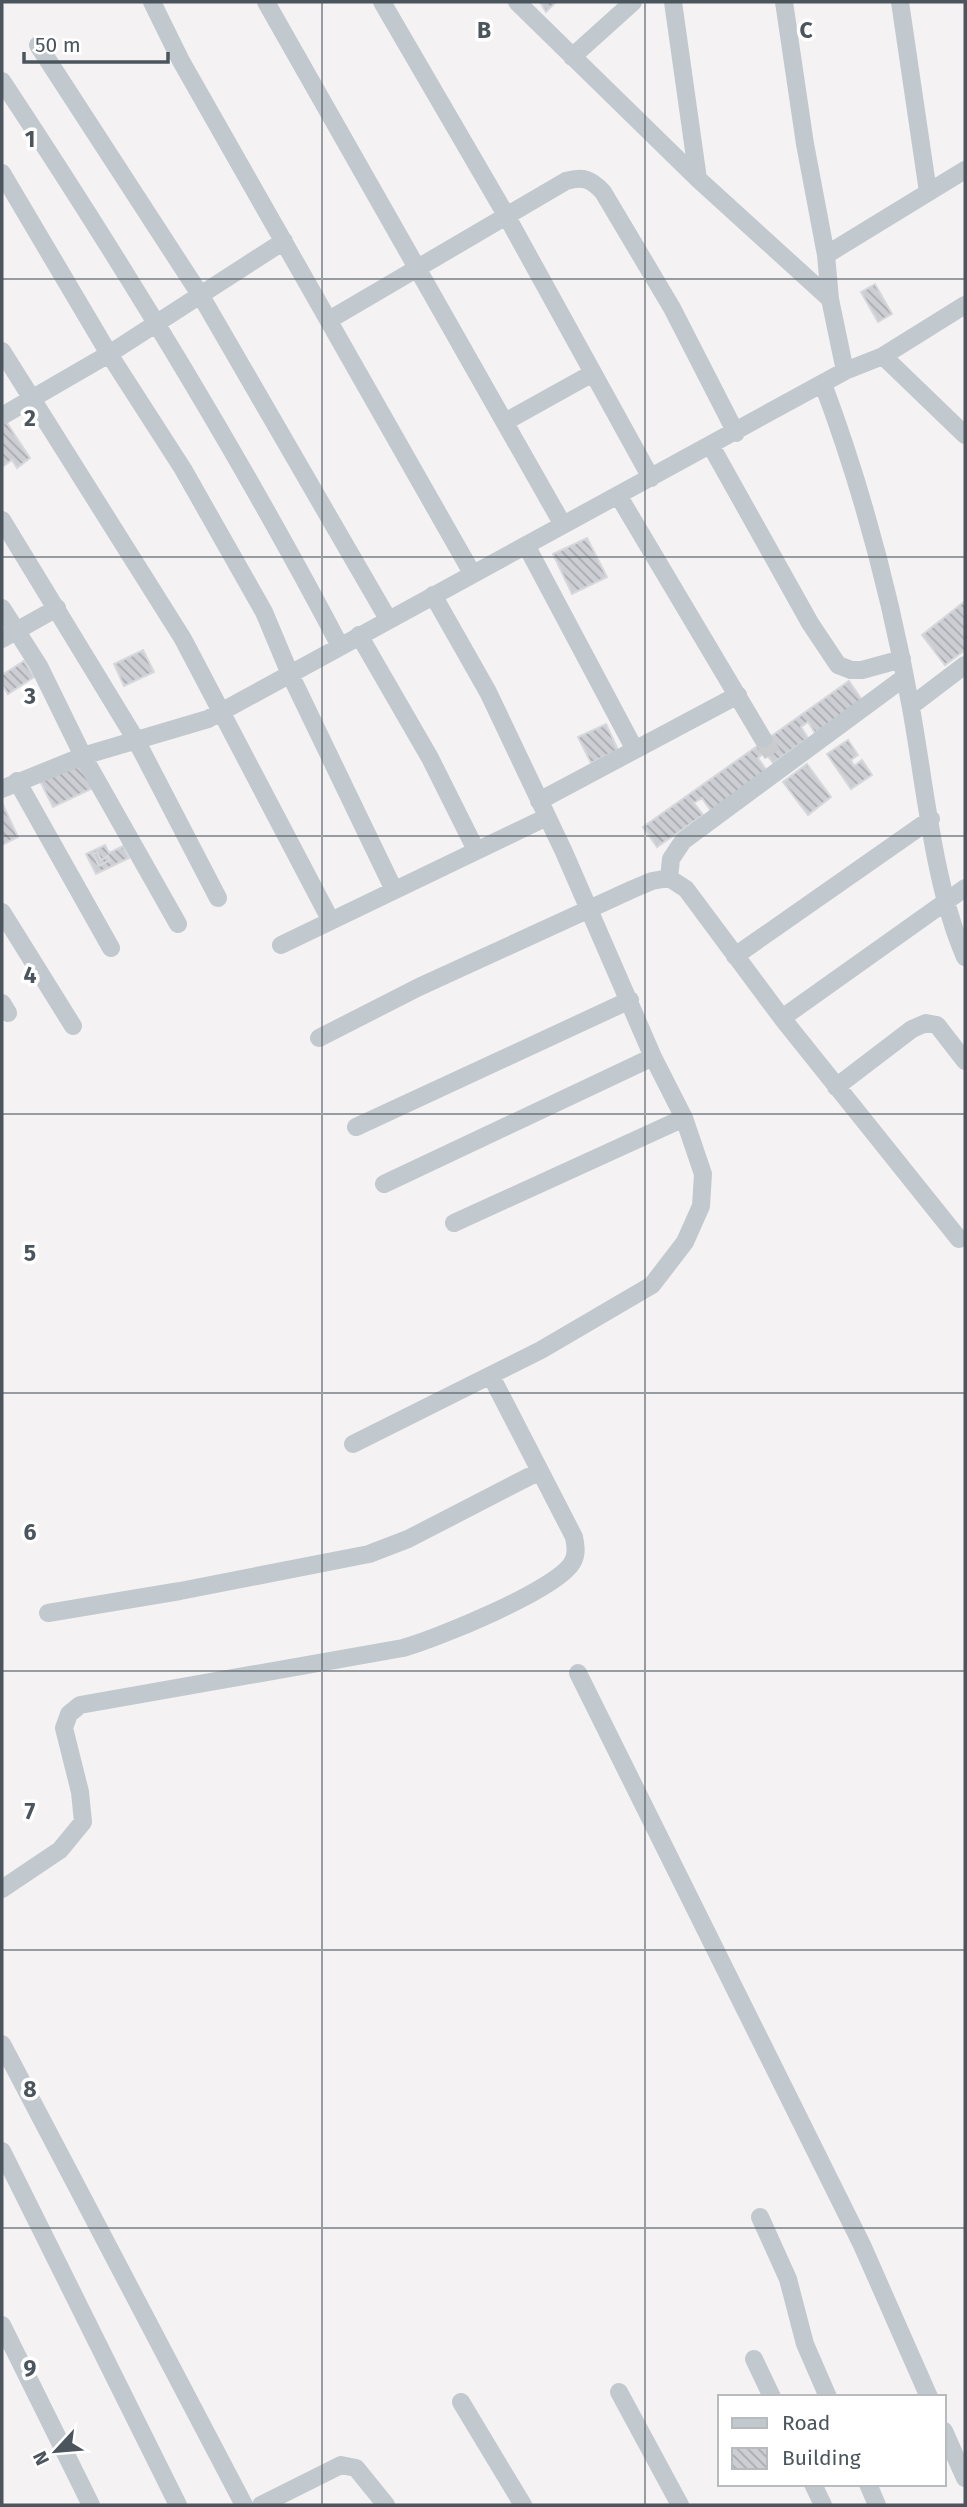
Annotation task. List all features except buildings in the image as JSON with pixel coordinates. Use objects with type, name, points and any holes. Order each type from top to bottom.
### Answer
[{"type":"street","points":[[152,2],[181,61],[472,573]]},
{"type":"street","points":[[266,2],[563,525]]},
{"type":"street","points":[[382,2],[506,215],[651,478]]},
{"type":"street","points":[[517,2],[698,180],[830,299]]},
{"type":"street","points":[[572,57],[633,2]]},
{"type":"street","points":[[673,2],[698,180]]},
{"type":"street","points":[[790,2],[805,144],[826,255],[830,299],[845,371]]},
{"type":"street","points":[[900,2],[928,192]]},
{"type":"street","points":[[38,45],[201,296],[388,619]]},
{"type":"street","points":[[2,81],[75,191],[156,323],[250,482],[340,646]]},
{"type":"street","points":[[826,255],[965,170]]},
{"type":"street","points":[[2,173],[109,354],[228,546],[264,612],[290,674],[394,890]]},
{"type":"street","points":[[329,320],[506,215],[566,181],[580,177],[592,181],[603,192],[672,308],[736,433]]},
{"type":"street","points":[[2,416],[109,354],[284,241]]},
{"type":"street","points":[[111,948],[9,785],[83,756],[208,719],[433,594],[736,433],[845,371],[883,356],[965,305]]},
{"type":"street","points":[[2,351],[183,639],[331,921]]},
{"type":"street","points":[[883,356],[965,435]]},
{"type":"street","points":[[505,422],[593,373]]},
{"type":"street","points":[[823,384],[841,431],[894,618],[946,900],[965,957]]},
{"type":"street","points":[[711,446],[810,623],[838,665],[850,670],[862,670],[902,659]]},
{"type":"street","points":[[618,495],[762,739]]},
{"type":"street","points":[[2,520],[136,740],[218,898]]},
{"type":"street","points":[[526,545],[635,750]]},
{"type":"street","points":[[353,1444],[491,1376],[652,1285],[685,1242],[701,1206],[703,1174],[684,1118],[653,1057],[630,1000],[488,692],[433,594]]},
{"type":"street","points":[[2,608],[9,635],[39,666],[83,756],[178,924]]},
{"type":"street","points":[[9,635],[57,608]]},
{"type":"street","points":[[359,635],[430,758],[476,850]]},
{"type":"street","points":[[911,706],[965,665]]},
{"type":"street","points":[[669,878],[671,859],[683,841],[780,766],[905,677]]},
{"type":"street","points":[[281,945],[476,850],[635,750],[737,695]]},
{"type":"street","points":[[735,956],[931,819]]},
{"type":"street","points":[[319,1038],[419,987],[652,881],[669,878],[686,889],[835,1087],[959,1239]]},
{"type":"street","points":[[782,1018],[965,888]]},
{"type":"street","points":[[2,912],[73,1026]]},
{"type":"street","points":[[356,1127],[630,1000]]},
{"type":"street","points":[[835,1087],[912,1029],[926,1023],[937,1024],[959,1037],[965,1061]]},
{"type":"street","points":[[384,1184],[653,1057]]},
{"type":"street","points":[[454,1223],[684,1118]]},
{"type":"street","points":[[2,1889],[60,1850],[83,1822],[80,1792],[64,1728],[69,1714],[80,1705],[113,1697],[403,1648],[465,1626],[552,1581],[571,1565],[576,1553],[574,1537],[491,1376]]},
{"type":"street","points":[[48,1613],[193,1589],[369,1554],[408,1539],[540,1471]]},
{"type":"street","points":[[578,1673],[862,2245],[928,2395]]},
{"type":"street","points":[[2,2044],[244,2505]]},
{"type":"street","points":[[2,2151],[178,2505]]},
{"type":"street","points":[[760,2217],[788,2279],[805,2344],[827,2395]]},
{"type":"street","points":[[2,2325],[91,2505]]},
{"type":"street","points":[[754,2359],[771,2395]]},
{"type":"street","points":[[619,2392],[680,2505]]},
{"type":"street","points":[[461,2402],[523,2505]]},
{"type":"street","points":[[946,2435],[965,2478]]},
{"type":"street","points":[[261,2505],[341,2465],[356,2468],[386,2505]]},
{"type":"street","points":[[814,2486],[823,2505]]},
{"type":"street","points":[[869,2486],[877,2505]]},
{"type":"tunnel","points":[[763,739],[778,763]]}]
